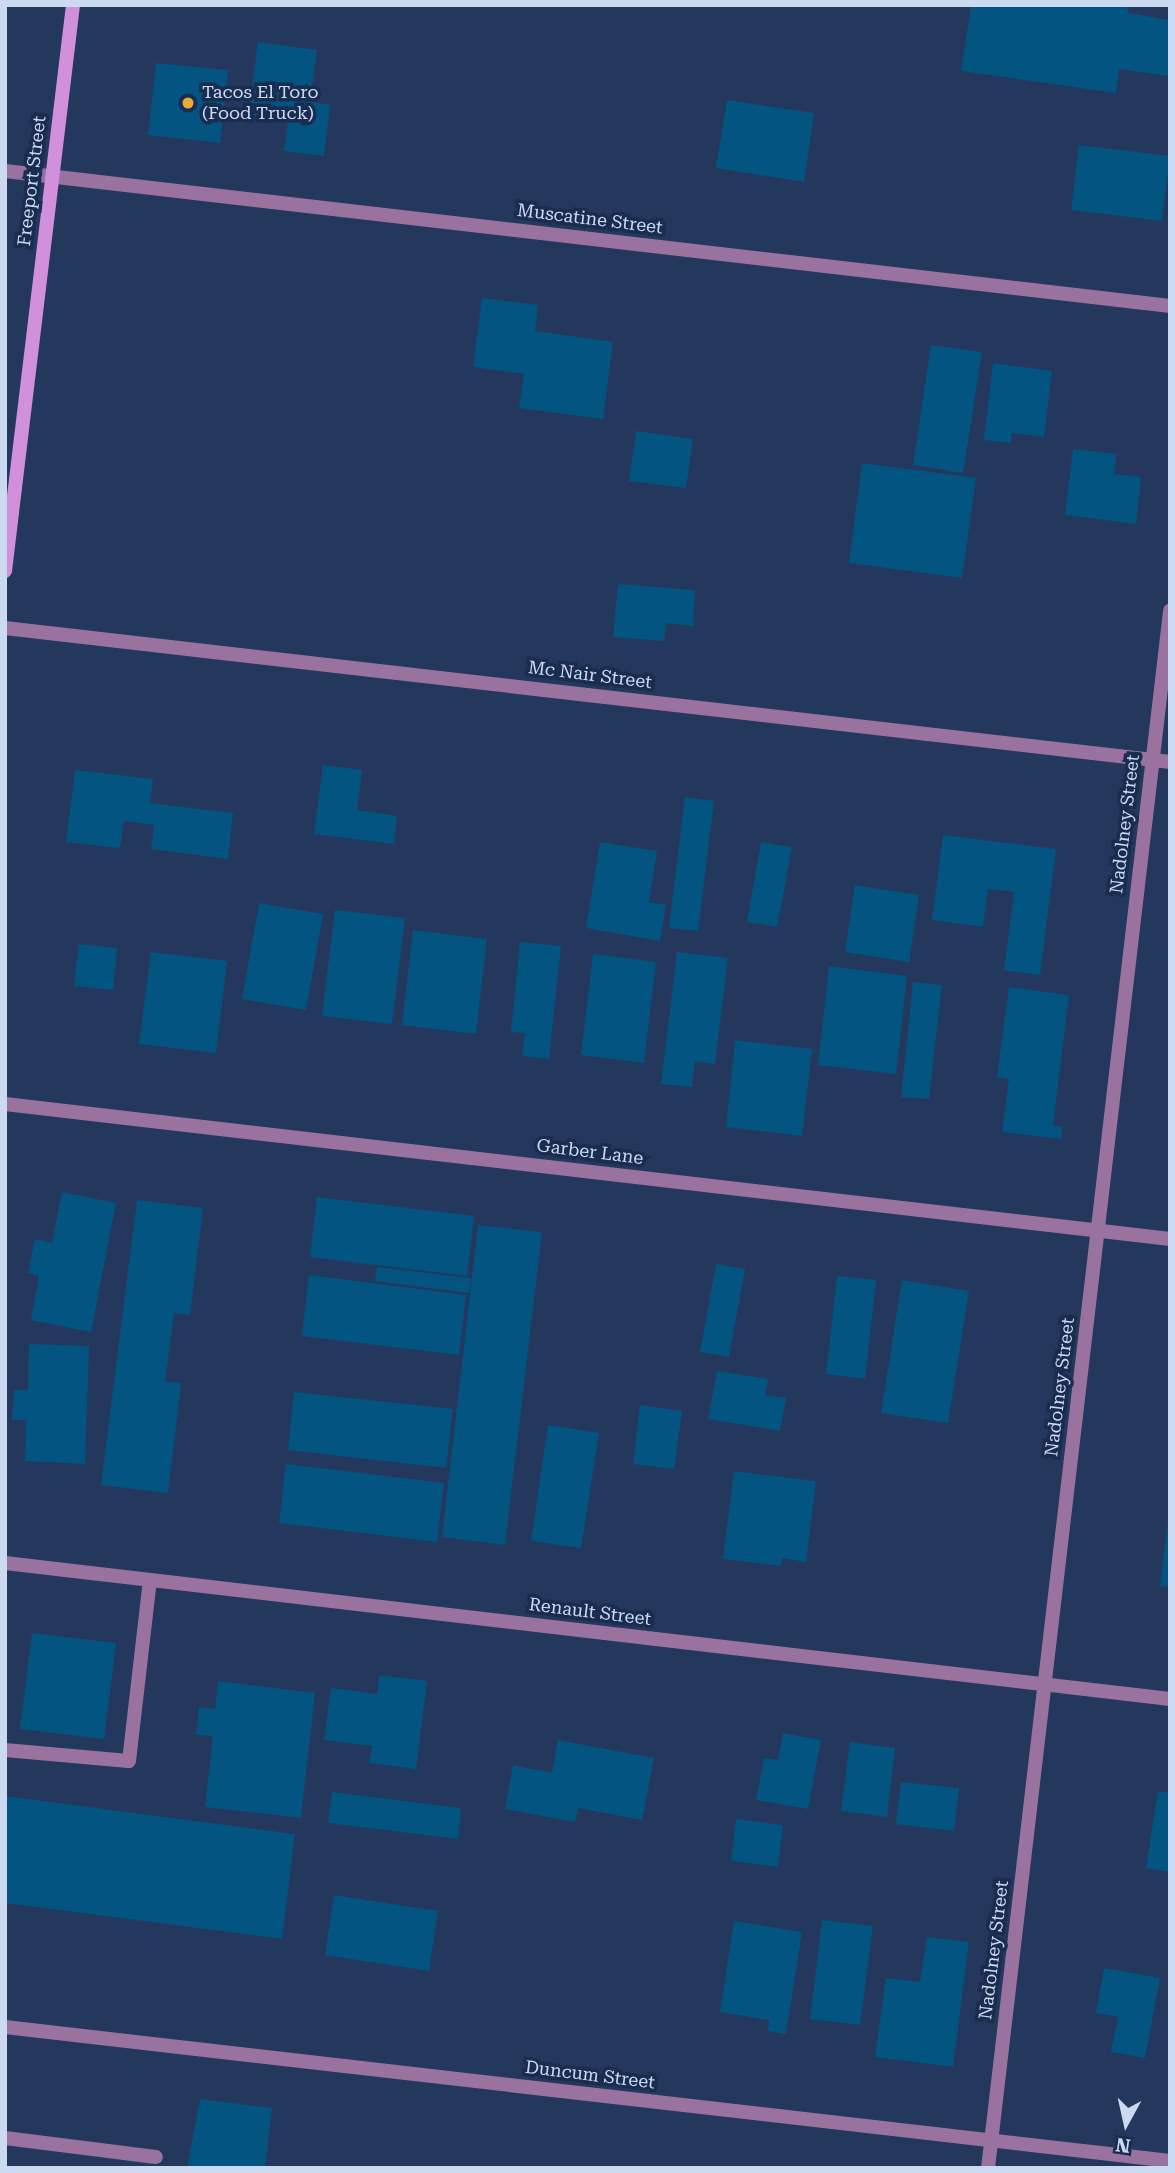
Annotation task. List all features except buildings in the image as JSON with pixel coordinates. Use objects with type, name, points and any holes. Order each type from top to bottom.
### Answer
[{"type":"main road","name":"Freeport Street","points":[[5,571],[73,5]]},
{"type":"street","name":"Muscatine Street","points":[[5,171],[1170,306]]},
{"type":"street","name":"Nadolney Street","points":[[988,2168],[1170,611]]},
{"type":"street","name":"Mc Nair Street","points":[[5,628],[1170,762]]},
{"type":"street","name":"Garber Lane","points":[[5,1104],[1170,1239]]},
{"type":"street","name":"Renault Street","points":[[5,1563],[1170,1699]]},
{"type":"street","points":[[5,1750],[129,1761],[150,1580]]},
{"type":"street","name":"Duncum Street","points":[[5,2027],[1170,2161]]},
{"type":"street","points":[[5,2138],[156,2157]]},
{"type":"place","name":"Tacos El Toro (Food Truck)","points":[[188,103]]}]
